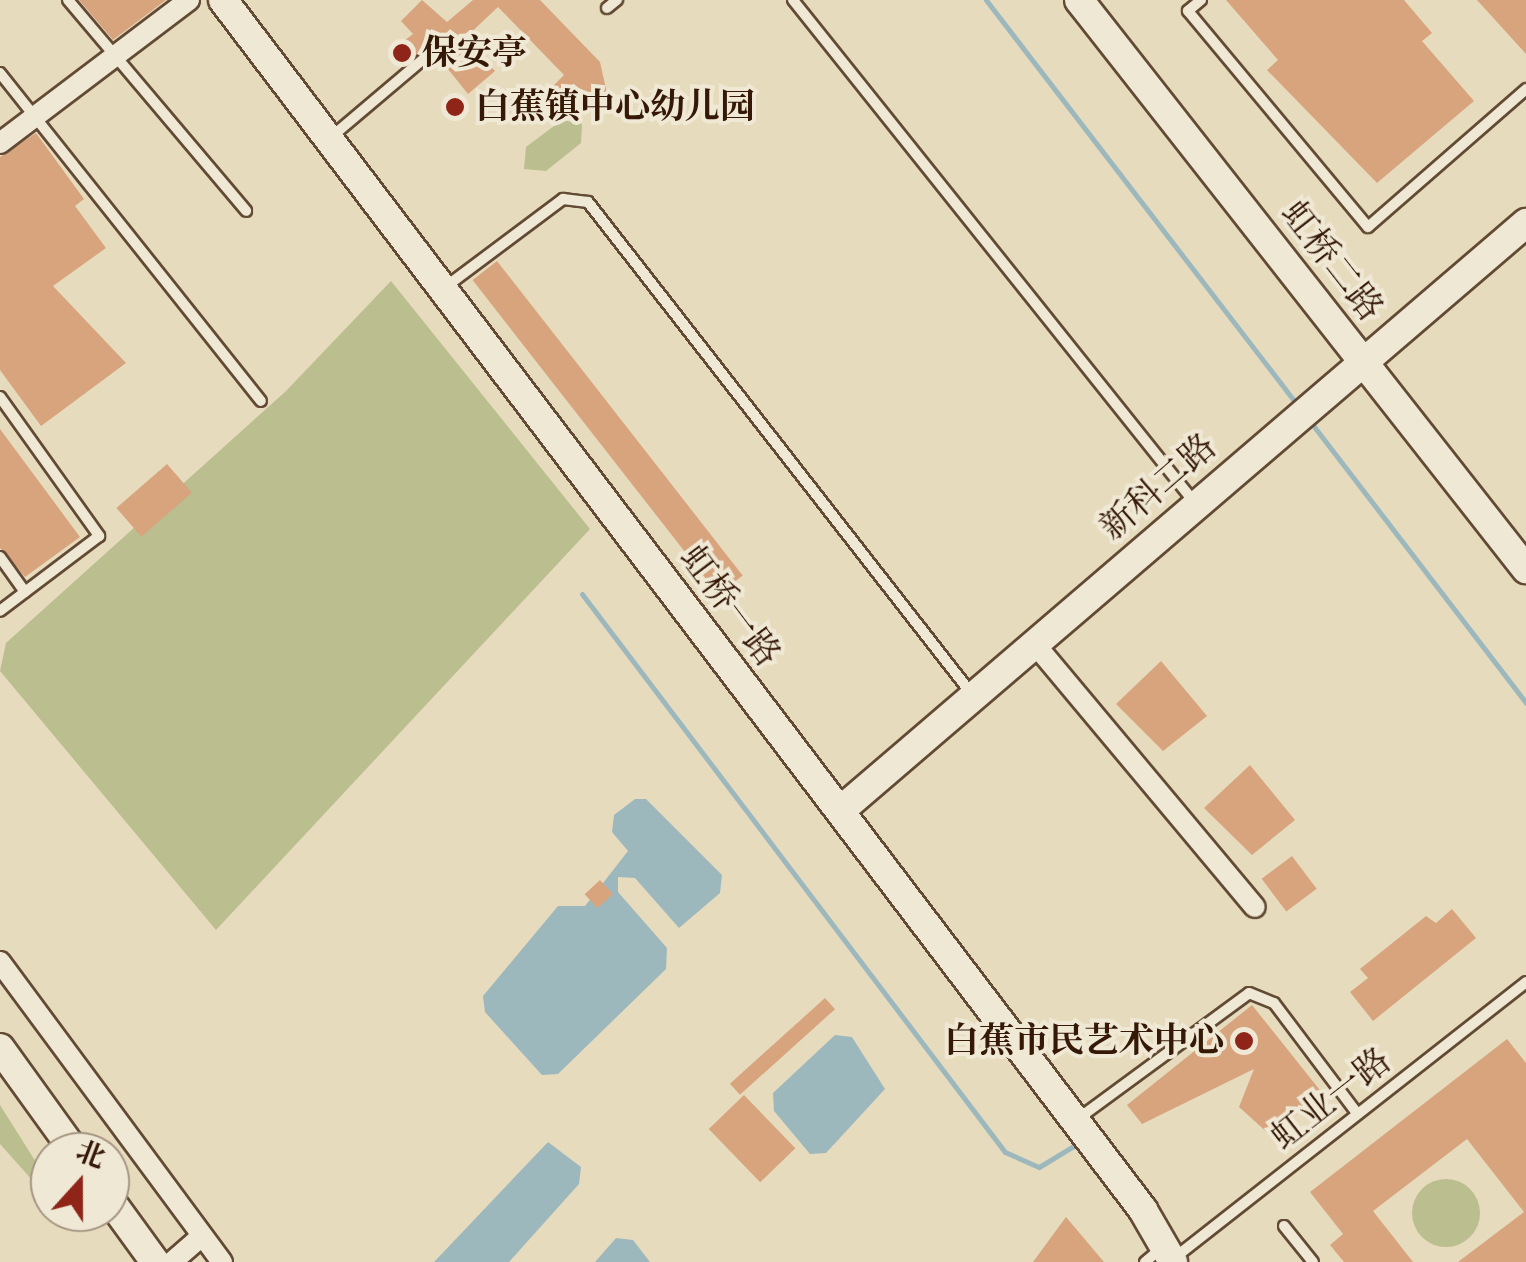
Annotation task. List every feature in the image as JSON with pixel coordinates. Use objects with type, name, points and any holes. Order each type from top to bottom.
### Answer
[{"type":"street","points":[[0,143],[189,0]]},
{"type":"street","name":"虹桥一路","points":[[223,0],[1074,1122],[1163,1258]]},
{"type":"street","name":"虹桥二路","points":[[1079,0],[1526,569]]},
{"type":"street","name":"新科二路","points":[[840,811],[1526,223]]},
{"type":"street","points":[[1034,643],[1255,907]]},
{"type":"street","points":[[0,962],[222,1262]]},
{"type":"street","points":[[0,1048],[61,1132]]},
{"type":"street","points":[[130,1228],[155,1262]]},
{"type":"street","points":[[172,1262],[201,1238]]},
{"type":"lane","points":[[68,0],[246,211]]},
{"type":"lane","points":[[607,8],[617,0]]},
{"type":"lane","points":[[793,0],[1196,504]]},
{"type":"lane","points":[[1201,0],[1188,11],[1368,227],[1526,89]]},
{"type":"lane","points":[[329,139],[427,56]]},
{"type":"lane","points":[[0,73],[261,400]]},
{"type":"lane","points":[[443,288],[562,200],[588,202],[974,696]]},
{"type":"lane","points":[[0,398],[99,536],[0,611]]},
{"type":"lane","points":[[0,557],[25,592]]},
{"type":"lane","name":"虹业一路","points":[[1163,1258],[1526,982]]},
{"type":"lane","points":[[1074,1122],[1249,993],[1274,1003],[1358,1113]]},
{"type":"lane","points":[[1284,1226],[1313,1262]]},
{"type":"green space","points":[[562,120],[582,124],[581,143],[546,171],[524,169],[526,147]]},
{"type":"green space","points":[[391,281],[590,529],[216,930],[0,671],[6,643],[286,391]]},
{"type":"green space","points":[[0,1105],[30,1153],[30,1178],[0,1144]]},
{"type":"green space","points":[[1446,1179],[1470,1189],[1480,1213],[1470,1237],[1446,1247],[1422,1237],[1412,1213],[1422,1189]]},
{"type":"water","points":[[635,799],[646,799],[722,875],[720,893],[679,928],[635,878],[618,877],[618,892],[667,948],[666,969],[558,1074],[542,1075],[485,1012],[483,996],[558,906],[585,906],[628,851],[612,832],[614,815]]},
{"type":"water","points":[[835,1035],[852,1037],[885,1089],[826,1153],[810,1154],[774,1111],[773,1093]]},
{"type":"water","points":[[548,1142],[581,1167],[579,1184],[509,1262],[434,1262]]},
{"type":"water","points":[[616,1238],[633,1240],[650,1262],[595,1262]]},
{"type":"building","points":[[79,0],[166,0],[113,40]]},
{"type":"building","points":[[422,0],[447,22],[473,0],[540,0],[600,62],[608,98],[590,108],[568,92],[561,99],[551,88],[564,75],[498,7],[464,39],[495,71],[468,94],[431,48],[403,64],[392,50],[413,34],[401,21]]},
{"type":"building","points":[[1226,0],[1404,0],[1432,33],[1422,41],[1474,101],[1377,183],[1267,70],[1278,60]]},
{"type":"building","points":[[1477,0],[1526,0],[1526,54]]},
{"type":"building","points":[[36,133],[84,199],[75,206],[106,248],[53,286],[126,363],[41,426],[0,370],[0,157]]},
{"type":"building","points":[[497,261],[743,575],[718,595],[473,280]]},
{"type":"building","points":[[0,429],[80,537],[25,577],[0,548]]},
{"type":"building","points":[[167,464],[192,493],[141,537],[116,508]]},
{"type":"building","points":[[1161,661],[1207,716],[1163,751],[1116,704]]},
{"type":"building","points":[[1250,765],[1295,820],[1252,855],[1204,808]]},
{"type":"building","points":[[1292,856],[1317,889],[1286,912],[1262,879]]},
{"type":"building","points":[[600,880],[613,894],[598,908],[585,894]]},
{"type":"building","points":[[1452,909],[1476,938],[1373,1021],[1350,992],[1368,978],[1360,969],[1426,916],[1436,923]]},
{"type":"building","points":[[825,998],[835,1009],[740,1095],[730,1084]]},
{"type":"building","name":"白蕉市民艺术中心","points":[[1252,1005],[1323,1094],[1270,1135],[1239,1107],[1254,1069],[1142,1124],[1127,1105]]},
{"type":"building","points":[[1507,1039],[1526,1063],[1526,1262],[1458,1262],[1524,1212],[1467,1139],[1373,1211],[1413,1262],[1344,1262],[1330,1245],[1343,1234],[1310,1192]]},
{"type":"building","points":[[744,1095],[795,1148],[760,1182],[709,1129]]},
{"type":"building","points":[[1066,1217],[1104,1262],[1033,1262]]},
{"type":"waterway","points":[[986,0],[1299,407]]},
{"type":"waterway","points":[[1309,420],[1526,703]]},
{"type":"waterway","points":[[582,594],[1005,1152],[1039,1167],[1077,1144]]},
{"type":"place","name":"保安亭","points":[[402,53]]},
{"type":"place","name":"白蕉镇中心幼儿园","points":[[455,107]]},
{"type":"place","name":"白蕉市民艺术中心","points":[[1244,1041]]}]
